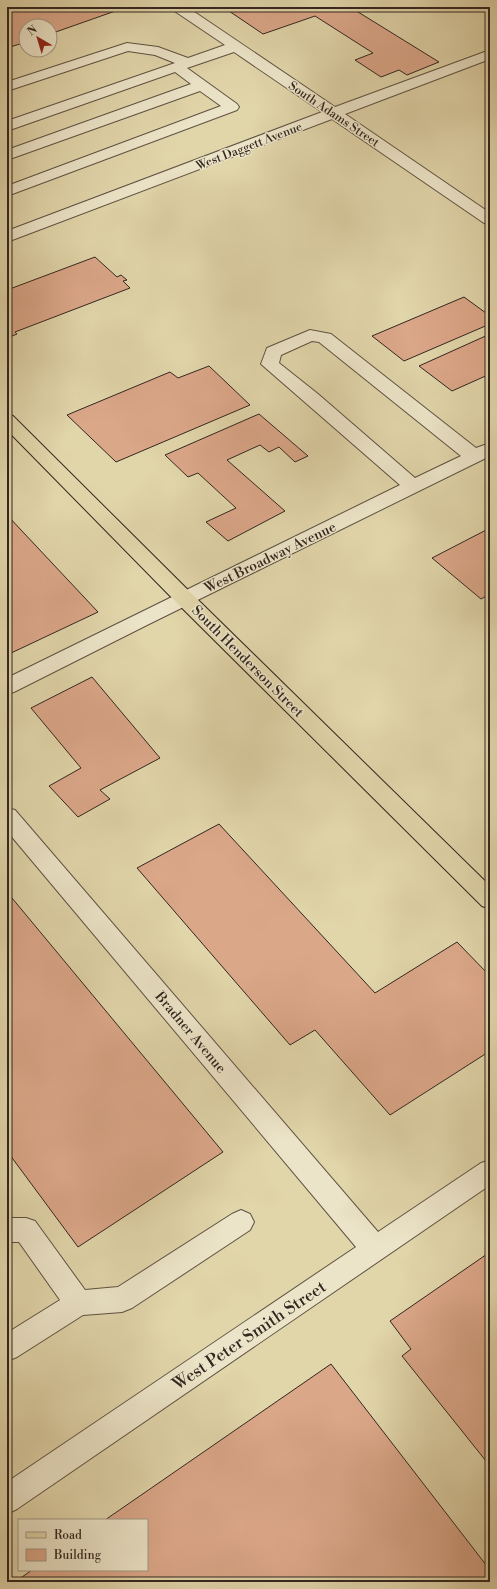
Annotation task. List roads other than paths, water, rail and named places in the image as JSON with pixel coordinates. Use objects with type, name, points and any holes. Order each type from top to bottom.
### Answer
[{"type":"main road","name":"South Henderson Street","points":[[7,420],[184,598],[490,900]]},
{"type":"street","name":"South Adams Street","points":[[182,8],[333,114],[490,220]]},
{"type":"street","points":[[7,126],[236,46]]},
{"type":"street","points":[[7,87],[127,47],[158,51],[183,65],[202,85],[232,107],[7,191]]},
{"type":"street","name":"West Daggett Avenue","points":[[7,237],[490,54]]},
{"type":"street","points":[[7,155],[202,85]]},
{"type":"street","points":[[413,487],[312,398],[270,364],[273,352],[310,335],[325,338],[483,453]]},
{"type":"street","name":"West Broadway Avenue","points":[[7,687],[184,598],[483,453]]},
{"type":"street","name":"Bradner Avenue","points":[[7,816],[376,1249]]},
{"type":"street","name":"West Peter Smith Street","points":[[7,1499],[490,1171]]},
{"type":"street","points":[[7,1348],[79,1303],[122,1299],[241,1222]]},
{"type":"street","points":[[7,1230],[26,1230],[79,1303]]}]
